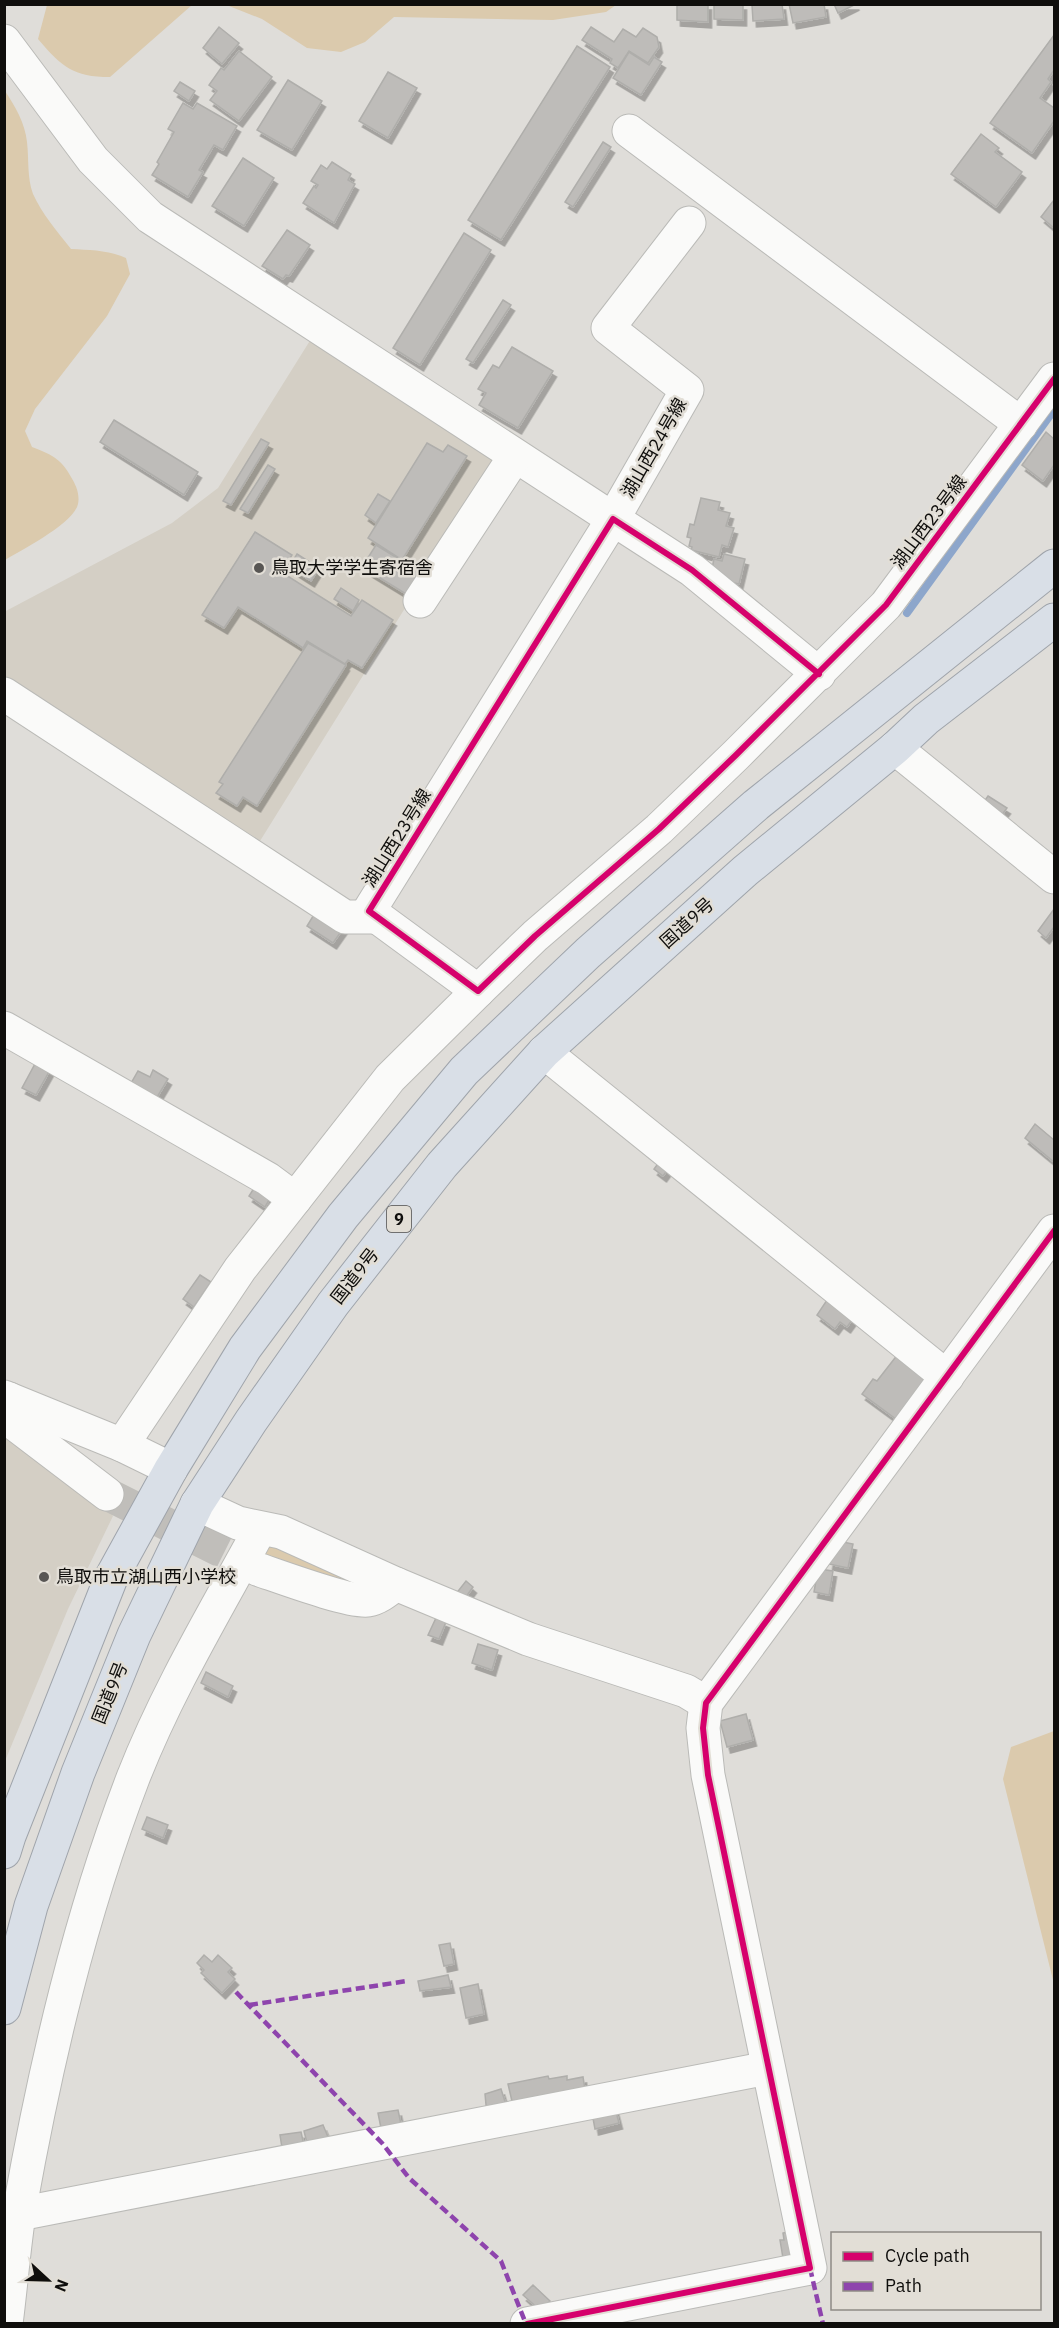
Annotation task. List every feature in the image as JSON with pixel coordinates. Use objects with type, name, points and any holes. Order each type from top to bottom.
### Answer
[{"type":"highway","points":[[4,1852],[66,1688],[111,1578],[171,1469],[252,1338],[343,1216],[464,1071],[588,953],[756,805],[1054,566]]},
{"type":"highway","name":"国道9号","points":[[4,2008],[31,1906],[78,1773],[134,1635],[197,1504],[251,1421],[333,1304],[442,1165],[544,1052],[745,871],[895,748],[926,719],[1054,620]]},
{"type":"street","points":[[4,41],[93,160],[150,217],[692,570],[819,674]]},
{"type":"street","points":[[629,131],[1021,424]]},
{"type":"street","name":"湖山西24号線","points":[[613,519],[687,390],[609,328],[689,223]]},
{"type":"street","name":"湖山西23号線","points":[[613,519],[369,911],[478,991],[535,936],[659,829],[819,674],[886,605],[1054,379]]},
{"type":"street","points":[[420,601],[515,456]]},
{"type":"street","points":[[4,694],[345,917],[377,917]]},
{"type":"street","points":[[895,748],[1054,877]]},
{"type":"street","points":[[122,1445],[240,1269],[390,1078],[478,991]]},
{"type":"street","points":[[4,1028],[268,1179],[296,1199]]},
{"type":"street","points":[[544,1052],[947,1377]]},
{"type":"street","points":[[527,2324],[810,2268],[708,1775],[703,1728],[706,1703],[1054,1230]]},
{"type":"street","points":[[7,1398],[122,1445],[171,1469]]},
{"type":"street","points":[[7,1398],[15,1424],[107,1494]]},
{"type":"street","points":[[197,1504],[237,1523],[281,1533],[528,1639],[686,1691],[706,1703]]},
{"type":"street","points":[[6,2324],[19,2214],[62,2003],[100,1874],[130,1788],[175,1684],[261,1528]]},
{"type":"street","points":[[257,1569],[315,1588],[367,1600],[380,1596],[396,1584]]},
{"type":"street","points":[[19,2214],[768,2068]]},
{"type":"shaded area","points":[[47,4],[192,5],[110,77],[97,77],[69,68],[54,57],[38,39]]},
{"type":"shaded area","points":[[616,4],[606,12],[553,20],[394,17],[365,42],[341,52],[307,48],[262,19],[229,6],[208,5]]},
{"type":"shaded area","points":[[5,91],[22,121],[27,142],[31,188],[45,215],[71,249],[119,255],[126,258],[130,274],[107,316],[35,409],[25,431],[32,447],[63,465],[77,490],[78,504],[58,527],[5,560]]},
{"type":"shaded area","name":"鳥取大学学生寄宿舎","points":[[311,339],[496,462],[260,841],[5,677],[4,612],[172,523],[218,488]]},
{"type":"shaded area","name":"鳥取市立湖山西小学校","points":[[5,1417],[113,1516],[68,1609],[5,1761]]},
{"type":"shaded area","points":[[270,1542],[379,1588],[260,1561]]},
{"type":"shaded area","points":[[1054,1731],[1054,1984],[1003,1779],[1011,1747]]},
{"type":"building","points":[[677,4],[708,4],[708,22],[677,20]]},
{"type":"building","points":[[714,4],[743,4],[743,20],[714,19]]},
{"type":"building","points":[[750,4],[782,4],[784,19],[753,21]]},
{"type":"building","points":[[789,4],[824,4],[826,17],[793,23]]},
{"type":"building","points":[[834,4],[856,4],[838,13]]},
{"type":"building","points":[[219,27],[239,43],[222,64],[203,48]]},
{"type":"building","points":[[591,27],[614,42],[623,29],[636,37],[643,28],[657,37],[659,47],[648,63],[629,51],[618,68],[610,63],[612,59],[582,40]]},
{"type":"building","points":[[1054,35],[1054,70],[1048,79],[1051,82],[1040,98],[1054,108],[1054,121],[1032,153],[990,123]]},
{"type":"building","points":[[577,46],[610,67],[501,240],[468,220]]},
{"type":"building","points":[[239,51],[272,77],[239,121],[210,100],[217,91],[209,85],[221,68],[224,70]]},
{"type":"building","points":[[629,52],[649,65],[654,57],[662,62],[641,95],[613,78]]},
{"type":"building","points":[[388,72],[417,88],[388,138],[359,121]]},
{"type":"building","points":[[288,80],[322,101],[292,150],[257,130]]},
{"type":"building","points":[[180,82],[195,91],[189,101],[174,91]]},
{"type":"building","points":[[183,103],[193,109],[197,103],[237,126],[223,150],[214,145],[199,170],[203,172],[188,197],[152,175],[174,132],[168,129]]},
{"type":"building","points":[[981,134],[999,148],[995,152],[1022,172],[996,207],[951,174]]},
{"type":"building","points":[[603,142],[611,147],[573,207],[565,202]]},
{"type":"building","points":[[243,158],[274,178],[244,226],[212,206]]},
{"type":"building","points":[[332,162],[351,174],[348,180],[355,184],[334,223],[303,203],[314,186],[316,188],[318,185],[311,181],[321,165],[327,169]]},
{"type":"building","points":[[1054,200],[1054,228],[1041,217]]},
{"type":"building","points":[[287,230],[310,245],[289,276],[286,275],[283,279],[262,266]]},
{"type":"building","points":[[464,233],[491,250],[420,365],[393,348]]},
{"type":"building","points":[[503,300],[511,305],[473,363],[466,359]]},
{"type":"building","points":[[512,347],[553,371],[518,428],[479,405],[486,393],[478,389],[493,365],[499,368]]},
{"type":"building","points":[[114,420],[198,472],[184,495],[100,442]]},
{"type":"building","points":[[1046,432],[1054,439],[1054,465],[1043,481],[1022,465]]},
{"type":"building","points":[[261,439],[269,443],[231,505],[223,501]]},
{"type":"building","points":[[427,443],[443,452],[448,445],[467,456],[402,560],[368,538]]},
{"type":"building","points":[[268,465],[275,469],[248,513],[240,509]]},
{"type":"building","points":[[378,494],[390,501],[376,523],[365,515]]},
{"type":"building","points":[[701,498],[720,502],[718,510],[730,513],[726,526],[734,528],[728,547],[722,545],[719,557],[691,550],[692,547],[689,546],[691,538],[687,537],[690,524],[694,525]]},
{"type":"building","points":[[255,532],[292,555],[281,572],[351,616],[362,600],[393,620],[362,668],[348,660],[345,664],[307,641],[303,648],[238,607],[224,628],[202,615]]},
{"type":"building","points":[[376,545],[402,561],[405,558],[428,572],[411,597],[362,567]]},
{"type":"building","points":[[297,554],[319,568],[311,581],[289,567]]},
{"type":"building","points":[[724,554],[745,559],[739,584],[720,580],[711,573],[714,559],[722,561]]},
{"type":"building","points":[[341,588],[359,600],[353,611],[334,599]]},
{"type":"building","points":[[308,643],[346,665],[257,806],[243,797],[237,806],[216,793],[223,784],[219,782]]},
{"type":"building","points":[[988,796],[1007,808],[998,820],[981,806]]},
{"type":"building","points":[[318,908],[345,926],[333,943],[307,926]]},
{"type":"building","points":[[1054,909],[1054,927],[1046,938],[1038,931]]},
{"type":"building","points":[[36,1062],[50,1070],[36,1095],[22,1088]]},
{"type":"building","points":[[153,1070],[168,1079],[156,1099],[130,1085],[138,1071],[150,1077]]},
{"type":"building","points":[[1035,1124],[1054,1140],[1054,1162],[1025,1138]]},
{"type":"building","points":[[662,1158],[671,1165],[663,1176],[654,1169]]},
{"type":"building","points":[[256,1185],[272,1195],[265,1207],[249,1196]]},
{"type":"building","points":[[200,1275],[211,1282],[194,1307],[183,1299]]},
{"type":"building","points":[[829,1297],[855,1316],[847,1327],[840,1322],[835,1329],[817,1315]]},
{"type":"building","points":[[898,1354],[931,1378],[900,1422],[862,1394],[873,1379],[877,1381]]},
{"type":"building","points":[[833,1540],[853,1544],[848,1568],[829,1564]]},
{"type":"building","points":[[818,1569],[833,1571],[829,1595],[814,1592]]},
{"type":"building","points":[[466,1581],[473,1587],[463,1601],[455,1595]]},
{"type":"building","points":[[436,1618],[446,1622],[439,1639],[428,1635]]},
{"type":"building","points":[[478,1644],[498,1650],[492,1670],[472,1663]]},
{"type":"building","points":[[206,1672],[233,1686],[228,1697],[201,1683]]},
{"type":"building","points":[[746,1714],[753,1740],[727,1747],[720,1721]]},
{"type":"building","points":[[147,1817],[168,1825],[163,1838],[142,1829]]},
{"type":"building","points":[[450,1943],[454,1964],[444,1966],[439,1945]]},
{"type":"building","points":[[204,1955],[212,1962],[218,1955],[232,1968],[228,1972],[235,1979],[222,1993],[201,1973],[204,1970],[197,1963]]},
{"type":"building","points":[[448,1975],[451,1987],[420,1991],[418,1981]]},
{"type":"building","points":[[478,1984],[484,2014],[466,2018],[460,1988]]},
{"type":"building","points":[[548,2076],[549,2079],[567,2076],[567,2080],[583,2077],[586,2096],[514,2110],[508,2084]]},
{"type":"building","points":[[501,2089],[508,2111],[487,2115],[485,2094]]},
{"type":"building","points":[[615,2108],[619,2123],[595,2129],[592,2113]]},
{"type":"building","points":[[398,2110],[402,2129],[382,2133],[378,2113]]},
{"type":"building","points":[[323,2125],[328,2137],[307,2143],[304,2131]]},
{"type":"building","points":[[301,2132],[305,2150],[283,2154],[280,2135]]},
{"type":"building","points":[[792,2231],[797,2255],[783,2258],[780,2240],[784,2240],[783,2233]]},
{"type":"building","points":[[533,2285],[550,2301],[541,2311],[523,2295]]},
{"type":"waterway","points":[[907,613],[1054,410]]},
{"type":"tunnel","points":[[107,1494],[257,1569]]},
{"type":"marked path","points":[[249,2005],[407,1981]]},
{"type":"marked path","points":[[236,1992],[382,2143],[409,2178],[501,2261],[526,2324]]},
{"type":"marked path","points":[[810,2268],[823,2324]]},
{"type":"cycle path","points":[[819,674],[692,570],[613,519],[369,911],[478,991],[535,936],[659,829],[736,755],[886,605],[1054,379]]},
{"type":"cycle path","points":[[527,2324],[810,2268],[708,1775],[703,1728],[706,1703],[1054,1231]]},
{"type":"place","name":"鳥取大学学生寄宿舎","points":[[259,568]]},
{"type":"place","name":"鳥取市立湖山西小学校","points":[[44,1577]]}]
